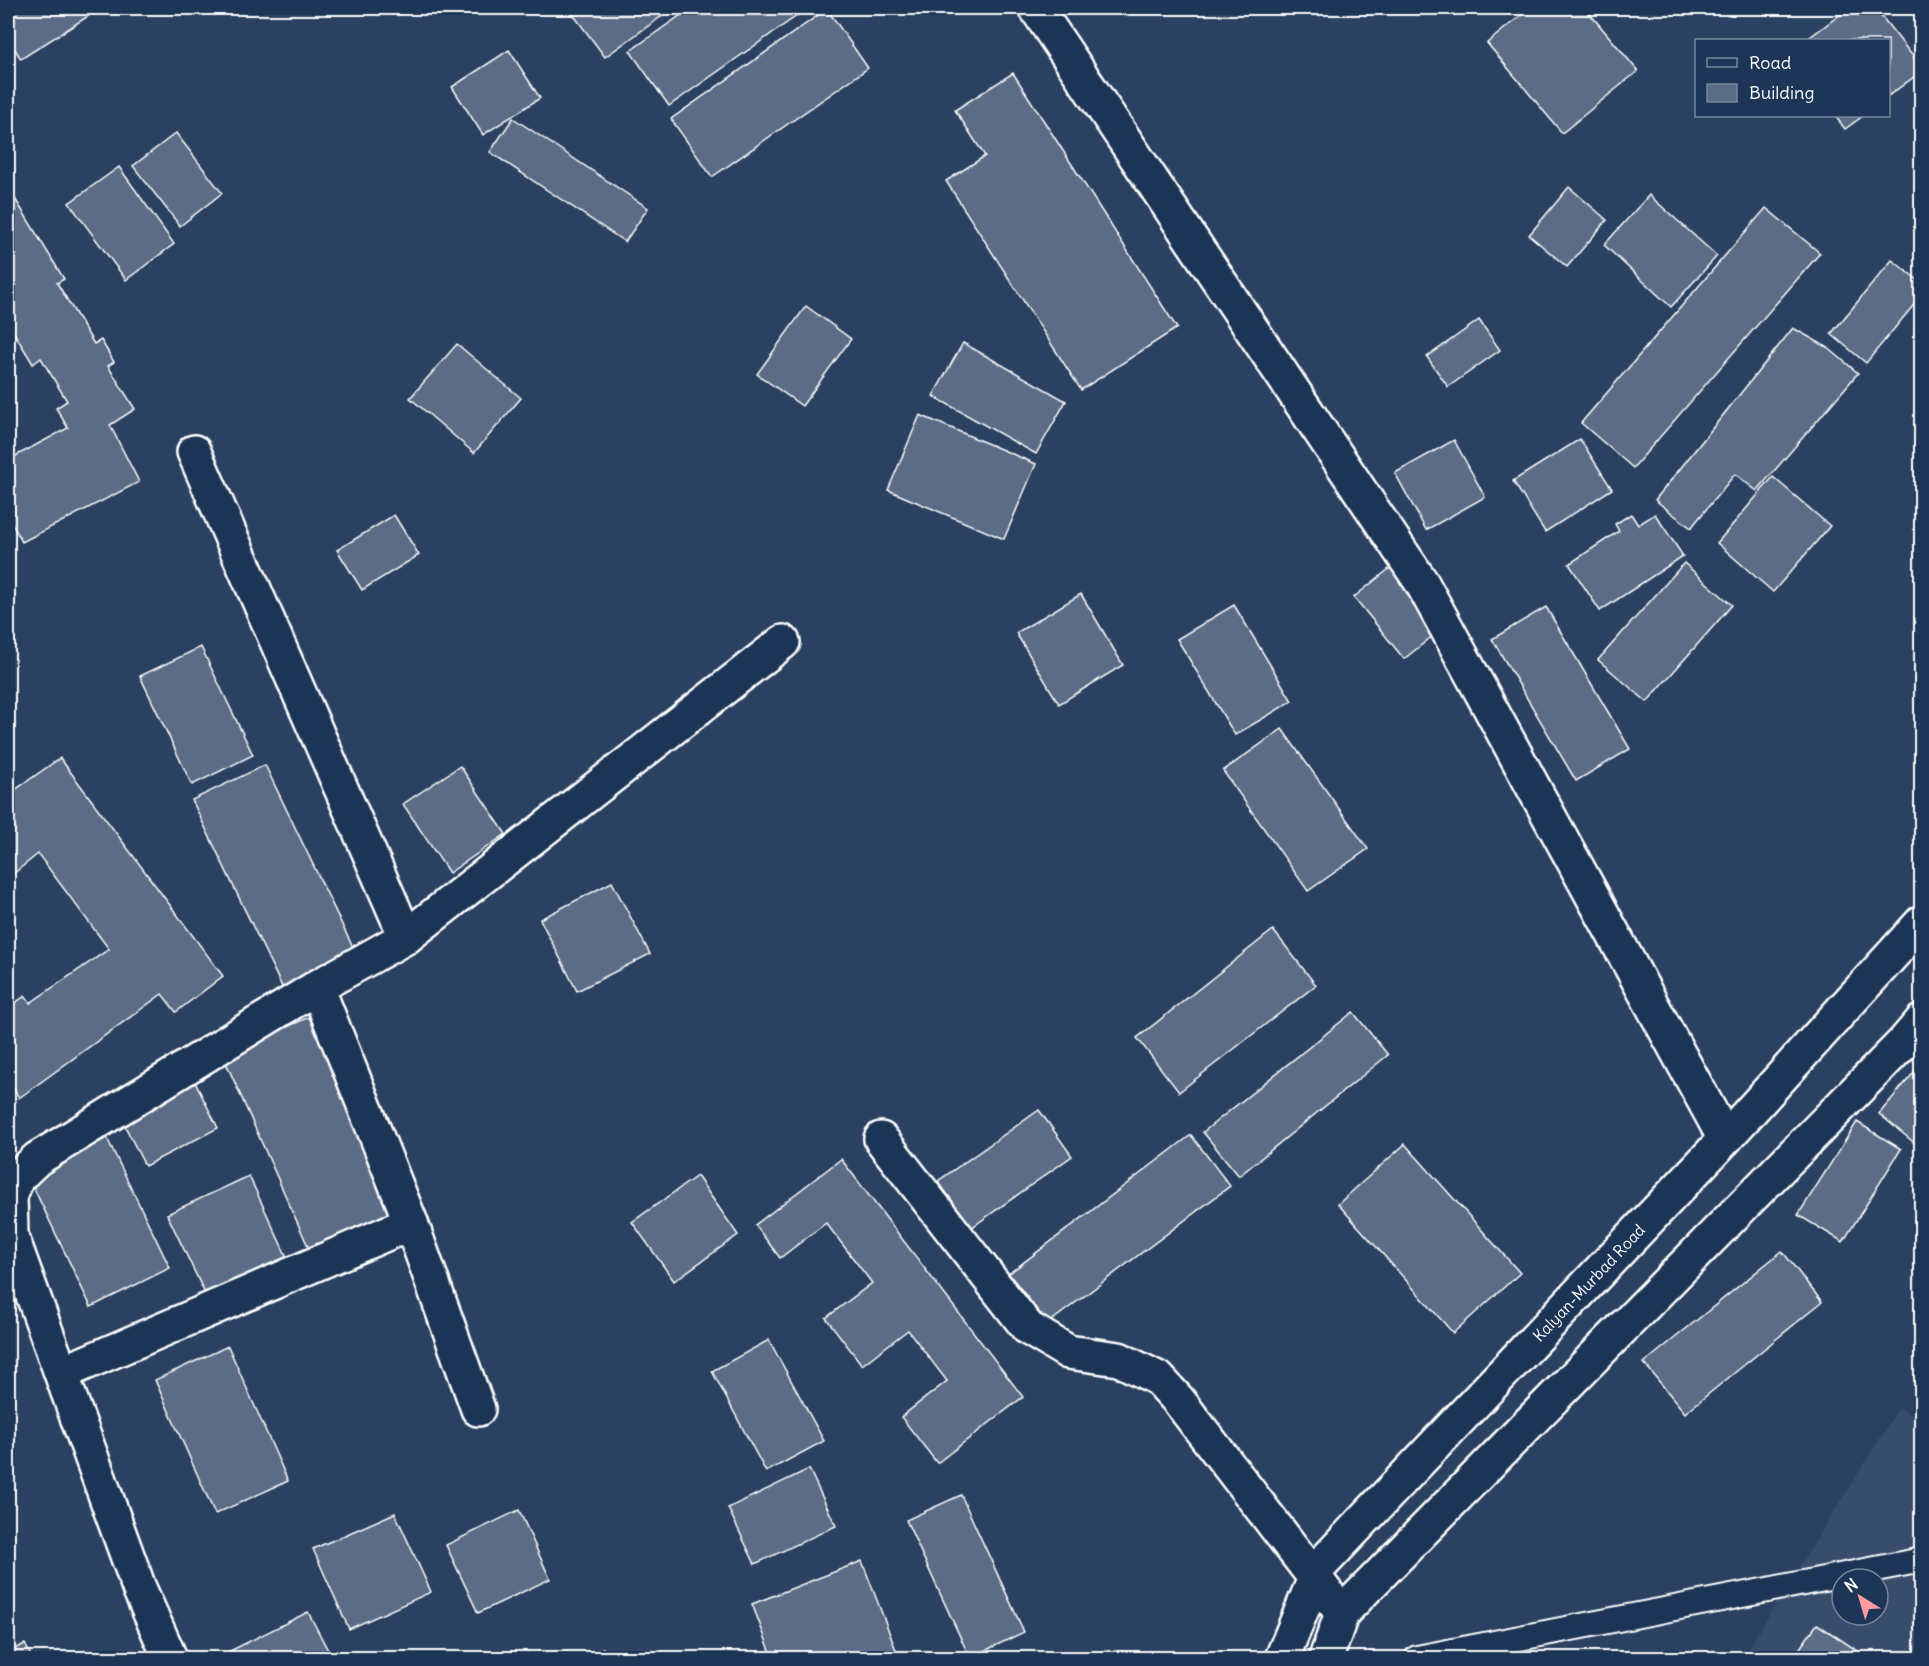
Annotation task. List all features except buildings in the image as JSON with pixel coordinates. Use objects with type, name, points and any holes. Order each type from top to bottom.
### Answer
[{"type":"street","points":[[1036,8],[1422,583],[1725,1139]]},
{"type":"street","points":[[194,452],[406,937]]},
{"type":"street","points":[[171,1659],[139,1588],[11,1235],[12,1172],[37,1159],[317,987],[406,937],[783,642]]},
{"type":"street","name":"Kalyan-Murbad Road","points":[[1281,1659],[1320,1566],[1725,1139],[1922,922]]},
{"type":"street","points":[[317,987],[411,1223],[478,1409]]},
{"type":"street","points":[[1289,1659],[1336,1654],[1342,1613],[1766,1184],[1922,1021]]},
{"type":"street","points":[[881,1139],[1028,1328],[1068,1352],[1119,1359],[1159,1379],[1179,1401],[1342,1613]]},
{"type":"street","points":[[62,1373],[411,1223]]},
{"type":"lane","points":[[1417,1659],[1922,1560]]},
{"type":"shaded area","points":[[1899,1408],[1921,1420],[1921,1658],[1742,1658]]}]
